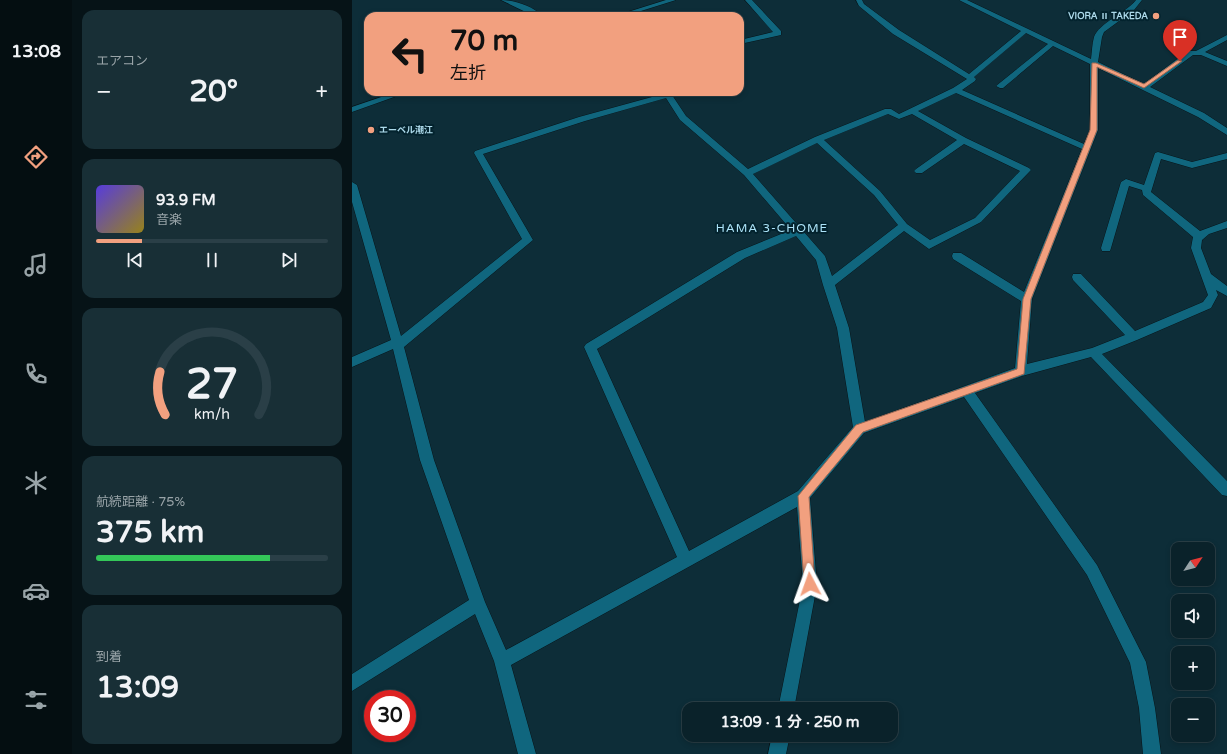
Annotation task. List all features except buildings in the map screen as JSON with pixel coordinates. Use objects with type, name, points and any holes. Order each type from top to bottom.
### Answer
[{"type":"street","points":[[504,0],[533,12]]},
{"type":"street","points":[[632,12],[673,0]]},
{"type":"street","points":[[744,41],[778,33],[748,0]]},
{"type":"street","points":[[747,173],[818,139],[888,111],[899,117],[956,90],[972,79],[896,32],[861,5],[859,0]]},
{"type":"street","points":[[962,0],[1201,115],[1227,132]]},
{"type":"street","points":[[1021,371],[1027,299],[1094,130],[1094,64],[1098,37],[1101,31],[1132,9],[1139,0]]},
{"type":"street","points":[[969,77],[1025,31]]},
{"type":"street","points":[[1197,53],[1227,37]]},
{"type":"street","points":[[1000,86],[1052,44]]},
{"type":"street","points":[[1144,87],[1191,53],[1202,53],[1227,64]]},
{"type":"street","points":[[956,90],[1087,148]]},
{"type":"street","points":[[352,110],[392,96]]},
{"type":"street","points":[[352,362],[398,343],[528,240],[478,153],[656,96]]},
{"type":"street","points":[[668,96],[683,118],[747,173],[798,231],[820,260],[843,328],[860,428]]},
{"type":"street","points":[[818,139],[877,193],[904,226],[929,244],[978,220],[1026,170],[963,140],[912,111]]},
{"type":"street","points":[[919,171],[963,140]]},
{"type":"street","points":[[1200,237],[1146,193],[1158,155],[1192,165],[1227,156]]},
{"type":"street","points":[[1106,248],[1126,182],[1148,189]]},
{"type":"street","points":[[352,185],[354,202],[398,343],[427,460],[478,603],[502,661],[527,754]]},
{"type":"street","points":[[502,661],[804,496],[860,428],[1021,371],[1093,352],[1133,337],[1207,305],[1213,295],[1196,248],[1197,239],[1205,232],[1227,224]]},
{"type":"street","points":[[828,285],[904,226]]},
{"type":"street","points":[[686,561],[590,347],[741,255],[798,231]]},
{"type":"street","points":[[957,256],[1027,299]]},
{"type":"street","points":[[1206,276],[1227,292]]},
{"type":"street","points":[[1077,277],[1133,337]]},
{"type":"street","points":[[1093,352],[1227,490]]},
{"type":"street","points":[[966,390],[1092,570],[1138,662],[1147,708],[1152,754]]},
{"type":"street","points":[[787,702],[810,584],[804,496]]},
{"type":"street","points":[[352,683],[478,603]]},
{"type":"street","points":[[777,754],[780,742]]},
{"type":"place","name":"VIORA Ⅱ TAKEDA","points":[[1156,16]]},
{"type":"place","name":"エーベル潮江","points":[[371,130]]},
{"type":"district","name":"HAMA 3-CHOME","points":[[772,228]]},
{"type":"route","points":[[810,584],[804,496],[860,428],[1021,371],[1027,299],[1094,130],[1094,64],[1144,87],[1180,61]]}]
